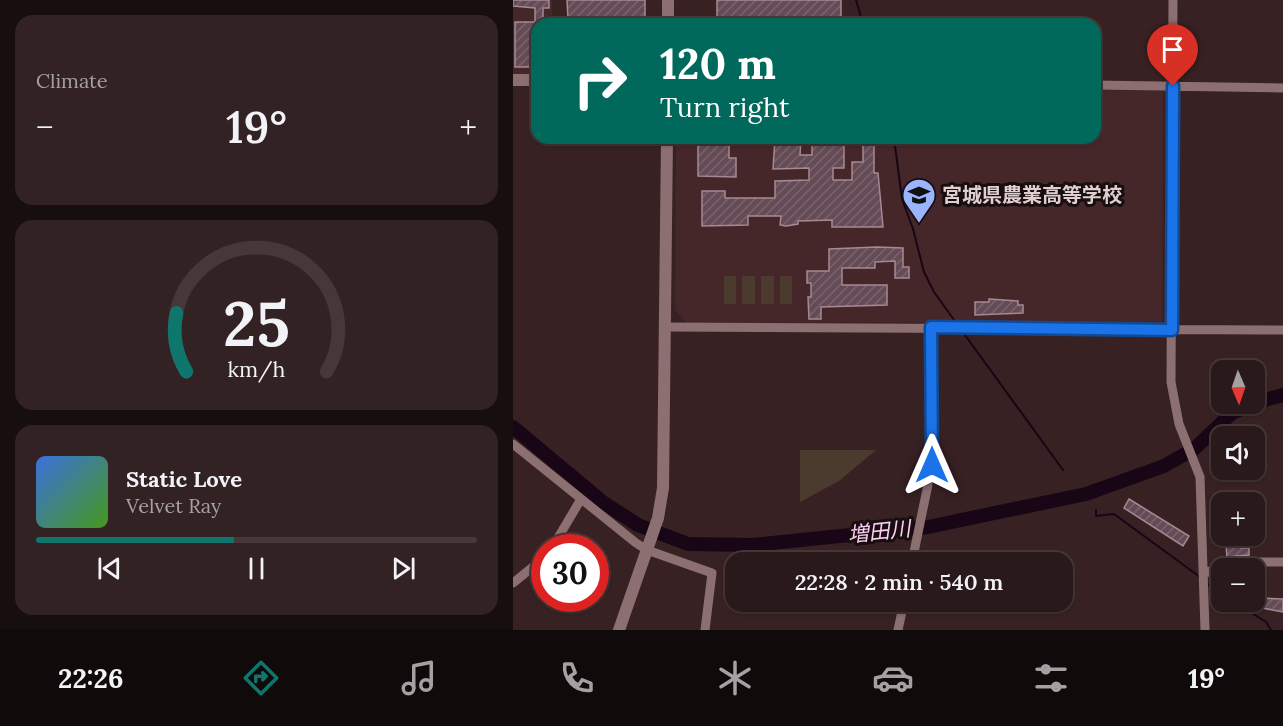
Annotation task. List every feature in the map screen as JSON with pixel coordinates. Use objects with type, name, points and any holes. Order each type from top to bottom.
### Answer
[{"type":"street","points":[[667,0],[667,18]]},
{"type":"street","points":[[1173,0],[1173,405],[1200,477],[1205,630]]},
{"type":"street","points":[[513,80],[531,80]]},
{"type":"street","points":[[1101,85],[1283,87]]},
{"type":"street","points":[[619,630],[658,518],[665,465],[667,144]]},
{"type":"street","points":[[666,327],[1283,330]]},
{"type":"street","points":[[914,552],[932,465],[931,327]]},
{"type":"street","points":[[513,444],[581,500],[649,545],[712,573],[705,630]]},
{"type":"street","points":[[560,534],[581,500]]},
{"type":"street","points":[[1203,578],[1233,562],[1283,562]]},
{"type":"street","points":[[513,583],[531,568]]},
{"type":"street","points":[[898,630],[902,612]]},
{"type":"shaded area","points":[[513,0],[552,0],[552,18],[531,18],[531,76],[513,76]]},
{"type":"shaded area","name":"宮城県農業高等学校","points":[[1101,90],[1163,91],[1162,322],[687,323],[675,310],[676,144],[1101,144]]},
{"type":"shaded area","points":[[724,276],[736,276],[736,304],[724,304]]},
{"type":"shaded area","points":[[742,276],[755,276],[755,304],[742,304]]},
{"type":"shaded area","points":[[761,276],[774,276],[774,304],[761,304]]},
{"type":"shaded area","points":[[780,276],[792,276],[792,304],[780,304]]},
{"type":"shaded area","points":[[800,450],[876,450],[839,481],[800,502]]},
{"type":"building","points":[[513,0],[549,0],[549,8],[543,8],[543,18],[535,18],[535,8],[513,6]]},
{"type":"building","points":[[567,0],[645,0],[645,18],[568,18]]},
{"type":"building","points":[[717,0],[841,0],[841,17],[717,18]]},
{"type":"building","points":[[515,22],[531,22],[531,67],[515,67]]},
{"type":"building","points":[[698,144],[729,144],[729,158],[736,158],[736,177],[698,176]]},
{"type":"building","points":[[775,144],[801,144],[800,155],[812,155],[812,144],[844,144],[844,168],[833,168],[833,180],[852,180],[852,162],[863,162],[863,144],[874,144],[874,173],[878,173],[883,227],[832,227],[832,220],[798,221],[798,224],[786,226],[780,225],[781,216],[748,216],[748,225],[702,226],[702,191],[725,191],[725,198],[775,198],[775,181],[809,180],[809,168],[773,169]]},
{"type":"building","points":[[903,248],[903,267],[909,267],[909,278],[895,278],[895,261],[875,262],[875,268],[842,268],[842,285],[887,285],[887,305],[821,307],[821,319],[809,319],[808,297],[811,297],[811,283],[807,283],[807,271],[829,271],[829,249]]},
{"type":"building","points":[[989,299],[1018,301],[1018,305],[1023,305],[1023,313],[975,315],[975,302],[989,302]]},
{"type":"building","points":[[1129,499],[1189,536],[1183,546],[1124,508]]},
{"type":"building","points":[[1226,546],[1249,548],[1249,555],[1227,557]]},
{"type":"building","points":[[1265,598],[1283,599],[1283,612],[1265,609]]},
{"type":"waterway","points":[[856,0],[861,18]]},
{"type":"waterway","points":[[895,144],[902,199],[913,229],[924,272],[934,292],[957,324]]},
{"type":"waterway","points":[[962,331],[1063,470]]},
{"type":"waterway","name":"増田川","points":[[1265,400],[1283,395]]},
{"type":"waterway","name":"増田川","points":[[513,427],[604,503],[638,525],[688,544],[752,545],[928,527],[1086,494],[1164,466],[1194,449],[1231,414]]},
{"type":"waterway","points":[[1096,510],[1096,516],[1114,514],[1200,577]]},
{"type":"waterway","points":[[1206,583],[1211,586]]},
{"type":"waterway","points":[[1250,612],[1266,622],[1271,630]]},
{"type":"place","name":"宮城県農業高等学校","points":[[919,224]]},
{"type":"route","points":[[932,465],[931,327],[1172,330],[1173,86]]}]
